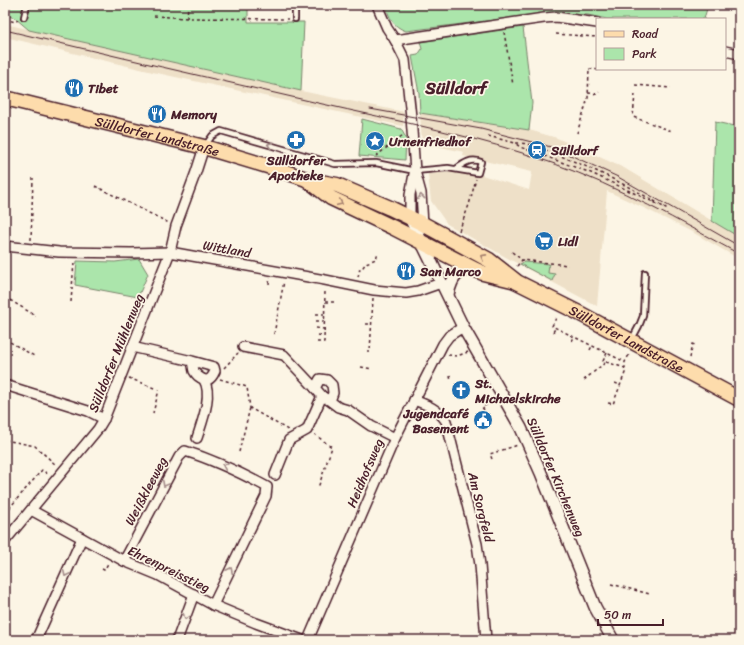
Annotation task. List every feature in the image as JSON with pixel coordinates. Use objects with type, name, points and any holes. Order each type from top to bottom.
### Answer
[{"type":"main road","name":"Sülldorfer Landstraße","points":[[5,98],[204,148],[261,164],[309,180],[337,185],[423,224],[489,260],[501,268],[514,280],[630,348],[739,399]]},
{"type":"main road","name":"Sülldorfer Landstraße","points":[[309,180],[331,198],[392,226],[476,270],[514,280]]},
{"type":"street","name":"Sülldorfer Kirchenweg","points":[[377,5],[387,28],[405,60],[410,97],[415,171],[421,193],[424,243]]},
{"type":"street","points":[[395,40],[556,17],[596,24]]},
{"type":"street","points":[[726,51],[739,54]]},
{"type":"street","name":"Sülldorfer Mühlenweg","points":[[5,541],[64,471],[98,429],[104,419],[170,252],[176,226],[204,148]]},
{"type":"street","name":"Sülldorfer Kirchenweg","points":[[415,171],[410,195],[410,218],[424,243],[441,283],[448,294],[463,327],[527,442],[595,607],[613,640]]},
{"type":"street","name":"Wittland","points":[[5,246],[31,250],[74,253],[170,252],[356,287],[406,293],[418,291],[441,283]]},
{"type":"street","points":[[448,294],[452,282],[457,274],[464,270],[476,270]]},
{"type":"street","name":"Heidhofsweg","points":[[308,640],[395,438],[438,353],[449,336],[463,327]]},
{"type":"street","points":[[132,347],[214,367],[208,386],[206,410],[198,438]]},
{"type":"street","points":[[243,347],[284,355],[322,396],[338,407],[348,410],[371,426],[395,438]]},
{"type":"street","points":[[192,361],[194,372],[211,376]]},
{"type":"street","points":[[315,388],[320,379],[327,380],[332,385],[333,392],[330,401]]},
{"type":"street","points":[[5,386],[88,411],[104,419]]},
{"type":"street","points":[[275,475],[289,440],[307,430],[322,396]]},
{"type":"street","name":"Am Sorgfeld","points":[[414,400],[434,408],[441,413],[446,421],[477,544],[486,640]]},
{"type":"street","name":"Weißkleeweg","points":[[124,561],[179,457],[185,451],[203,456],[267,487],[266,496],[213,605]]},
{"type":"street","name":"Ehrenpreisstieg","points":[[30,510],[114,556],[158,575],[213,605],[302,640]]},
{"type":"street","points":[[36,640],[82,538]]},
{"type":"street","points":[[177,640],[194,594]]},
{"type":"lane","points":[[24,18],[27,5]]},
{"type":"lane","points":[[295,5],[295,19]]},
{"type":"lane","points":[[204,148],[212,136],[221,131],[335,164],[376,162],[415,171],[448,168],[478,172],[481,162],[475,160],[469,161],[456,169]]},
{"type":"lane","points":[[630,348],[643,316],[645,273]]},
{"type":"path","points":[[187,18],[188,5]]},
{"type":"path","points":[[154,16],[187,18],[295,19]]},
{"type":"path","points":[[5,19],[15,22],[24,18]]},
{"type":"path","points":[[503,24],[513,85]]},
{"type":"path","points":[[556,34],[596,37]]},
{"type":"path","points":[[577,133],[588,93],[589,69],[596,70]]},
{"type":"path","points":[[635,85],[671,88]]},
{"type":"path","points":[[588,93],[598,94],[599,92]]},
{"type":"path","points":[[635,94],[633,117],[672,131]]},
{"type":"path","points":[[366,163],[412,129]]},
{"type":"path","points":[[488,136],[537,147],[594,169],[666,208],[597,175],[515,143]]},
{"type":"path","points":[[459,233],[469,205],[478,172]]},
{"type":"path","points":[[31,250],[33,178]]},
{"type":"path","points":[[94,186],[176,226]]},
{"type":"path","points":[[356,287],[360,268],[366,263],[376,259],[378,252]]},
{"type":"path","points":[[512,252],[522,260],[568,265]]},
{"type":"path","points":[[517,266],[522,260]]},
{"type":"path","points":[[71,302],[74,261]]},
{"type":"path","points":[[274,334],[286,273]]},
{"type":"path","points":[[318,342],[324,342],[325,280]]},
{"type":"path","points":[[367,352],[370,352],[374,290]]},
{"type":"path","points":[[5,297],[36,316]]},
{"type":"path","points":[[325,302],[336,302]]},
{"type":"path","points":[[316,314],[324,314]]},
{"type":"path","points":[[556,318],[552,326],[625,362]]},
{"type":"path","points":[[316,321],[324,321]]},
{"type":"path","points":[[366,324],[371,324]]},
{"type":"path","points":[[316,328],[324,329]]},
{"type":"path","points":[[553,332],[556,328]]},
{"type":"path","points":[[366,331],[371,331]]},
{"type":"path","points":[[318,335],[324,336]]},
{"type":"path","points":[[572,341],[574,337]]},
{"type":"path","points":[[5,339],[34,356]]},
{"type":"path","points":[[690,357],[693,344],[697,345]]},
{"type":"path","points":[[590,350],[592,346]]},
{"type":"path","points":[[211,376],[226,367],[243,347]]},
{"type":"path","points":[[608,403],[613,404],[624,373],[625,362],[630,348]]},
{"type":"path","points":[[438,353],[457,356],[475,349]]},
{"type":"path","points":[[607,353],[603,361],[625,368]]},
{"type":"path","points":[[584,380],[606,362]]},
{"type":"path","points":[[361,367],[372,369]]},
{"type":"path","points":[[122,375],[159,390],[153,413]]},
{"type":"path","points":[[450,375],[451,380]]},
{"type":"path","points":[[211,376],[247,387],[250,408],[239,452]]},
{"type":"path","points":[[615,383],[620,385]]},
{"type":"path","points":[[484,410],[482,407],[502,396]]},
{"type":"path","points":[[250,408],[298,435]]},
{"type":"path","points":[[307,430],[332,447],[318,488]]},
{"type":"path","points":[[5,440],[35,446],[64,471]]},
{"type":"path","points":[[492,459],[490,454],[527,442]]},
{"type":"path","points":[[5,513],[42,470],[56,480]]},
{"type":"path","points":[[102,569],[104,570],[114,556]]},
{"type":"path","points":[[611,584],[650,594]]},
{"type":"shaded area","points":[[5,24],[301,91],[404,112],[403,126],[157,73],[5,37]]},
{"type":"shaded area","points":[[420,113],[529,130],[557,138],[624,168],[739,237],[739,259],[694,233],[607,191],[597,306],[447,224],[431,201],[428,174],[453,172],[479,174],[529,190],[532,172],[463,156],[464,152],[422,143]]},
{"type":"green space","points":[[5,5],[248,5],[248,22],[304,22],[301,91],[29,30],[15,18],[5,15]]},
{"type":"green space","points":[[385,5],[708,5],[704,18],[602,18],[588,15],[555,14],[518,17],[406,31],[398,27],[390,18]]},
{"type":"green space","points":[[523,27],[532,103],[529,130],[420,113],[419,93],[412,56],[418,55],[422,49],[420,42]]},
{"type":"green space","points":[[362,119],[401,129],[406,138],[405,160],[359,156]]},
{"type":"green space","points":[[715,122],[739,127],[739,237],[712,221]]},
{"type":"green space","points":[[139,259],[148,274],[138,297],[75,285],[77,261],[115,262]]},
{"type":"green space","points":[[524,262],[549,264],[548,273],[555,274],[552,281],[520,264]]},
{"type":"tram line","points":[[5,30],[497,145],[555,164],[602,183],[671,217],[739,254]]},
{"type":"tram line","points":[[370,109],[481,129],[555,148],[618,177],[739,246]]},
{"type":"place","name":"Tibet","points":[[74,88]]},
{"type":"place","name":"Memory","points":[[157,114]]},
{"type":"place","name":"Sülldorfer Apotheke","points":[[296,140]]},
{"type":"place","name":"Urnenfriedhof","points":[[375,141]]},
{"type":"place","name":"Sülldorf","points":[[537,150]]},
{"type":"place","name":"Lidl","points":[[544,241]]},
{"type":"place","name":"San Marco","points":[[406,271]]},
{"type":"place","name":"St. Michaelskirche","points":[[461,390]]},
{"type":"place","name":"Jugendcafé Basement","points":[[483,420]]},
{"type":"district","name":"Sülldorf","points":[[456,88]]}]
